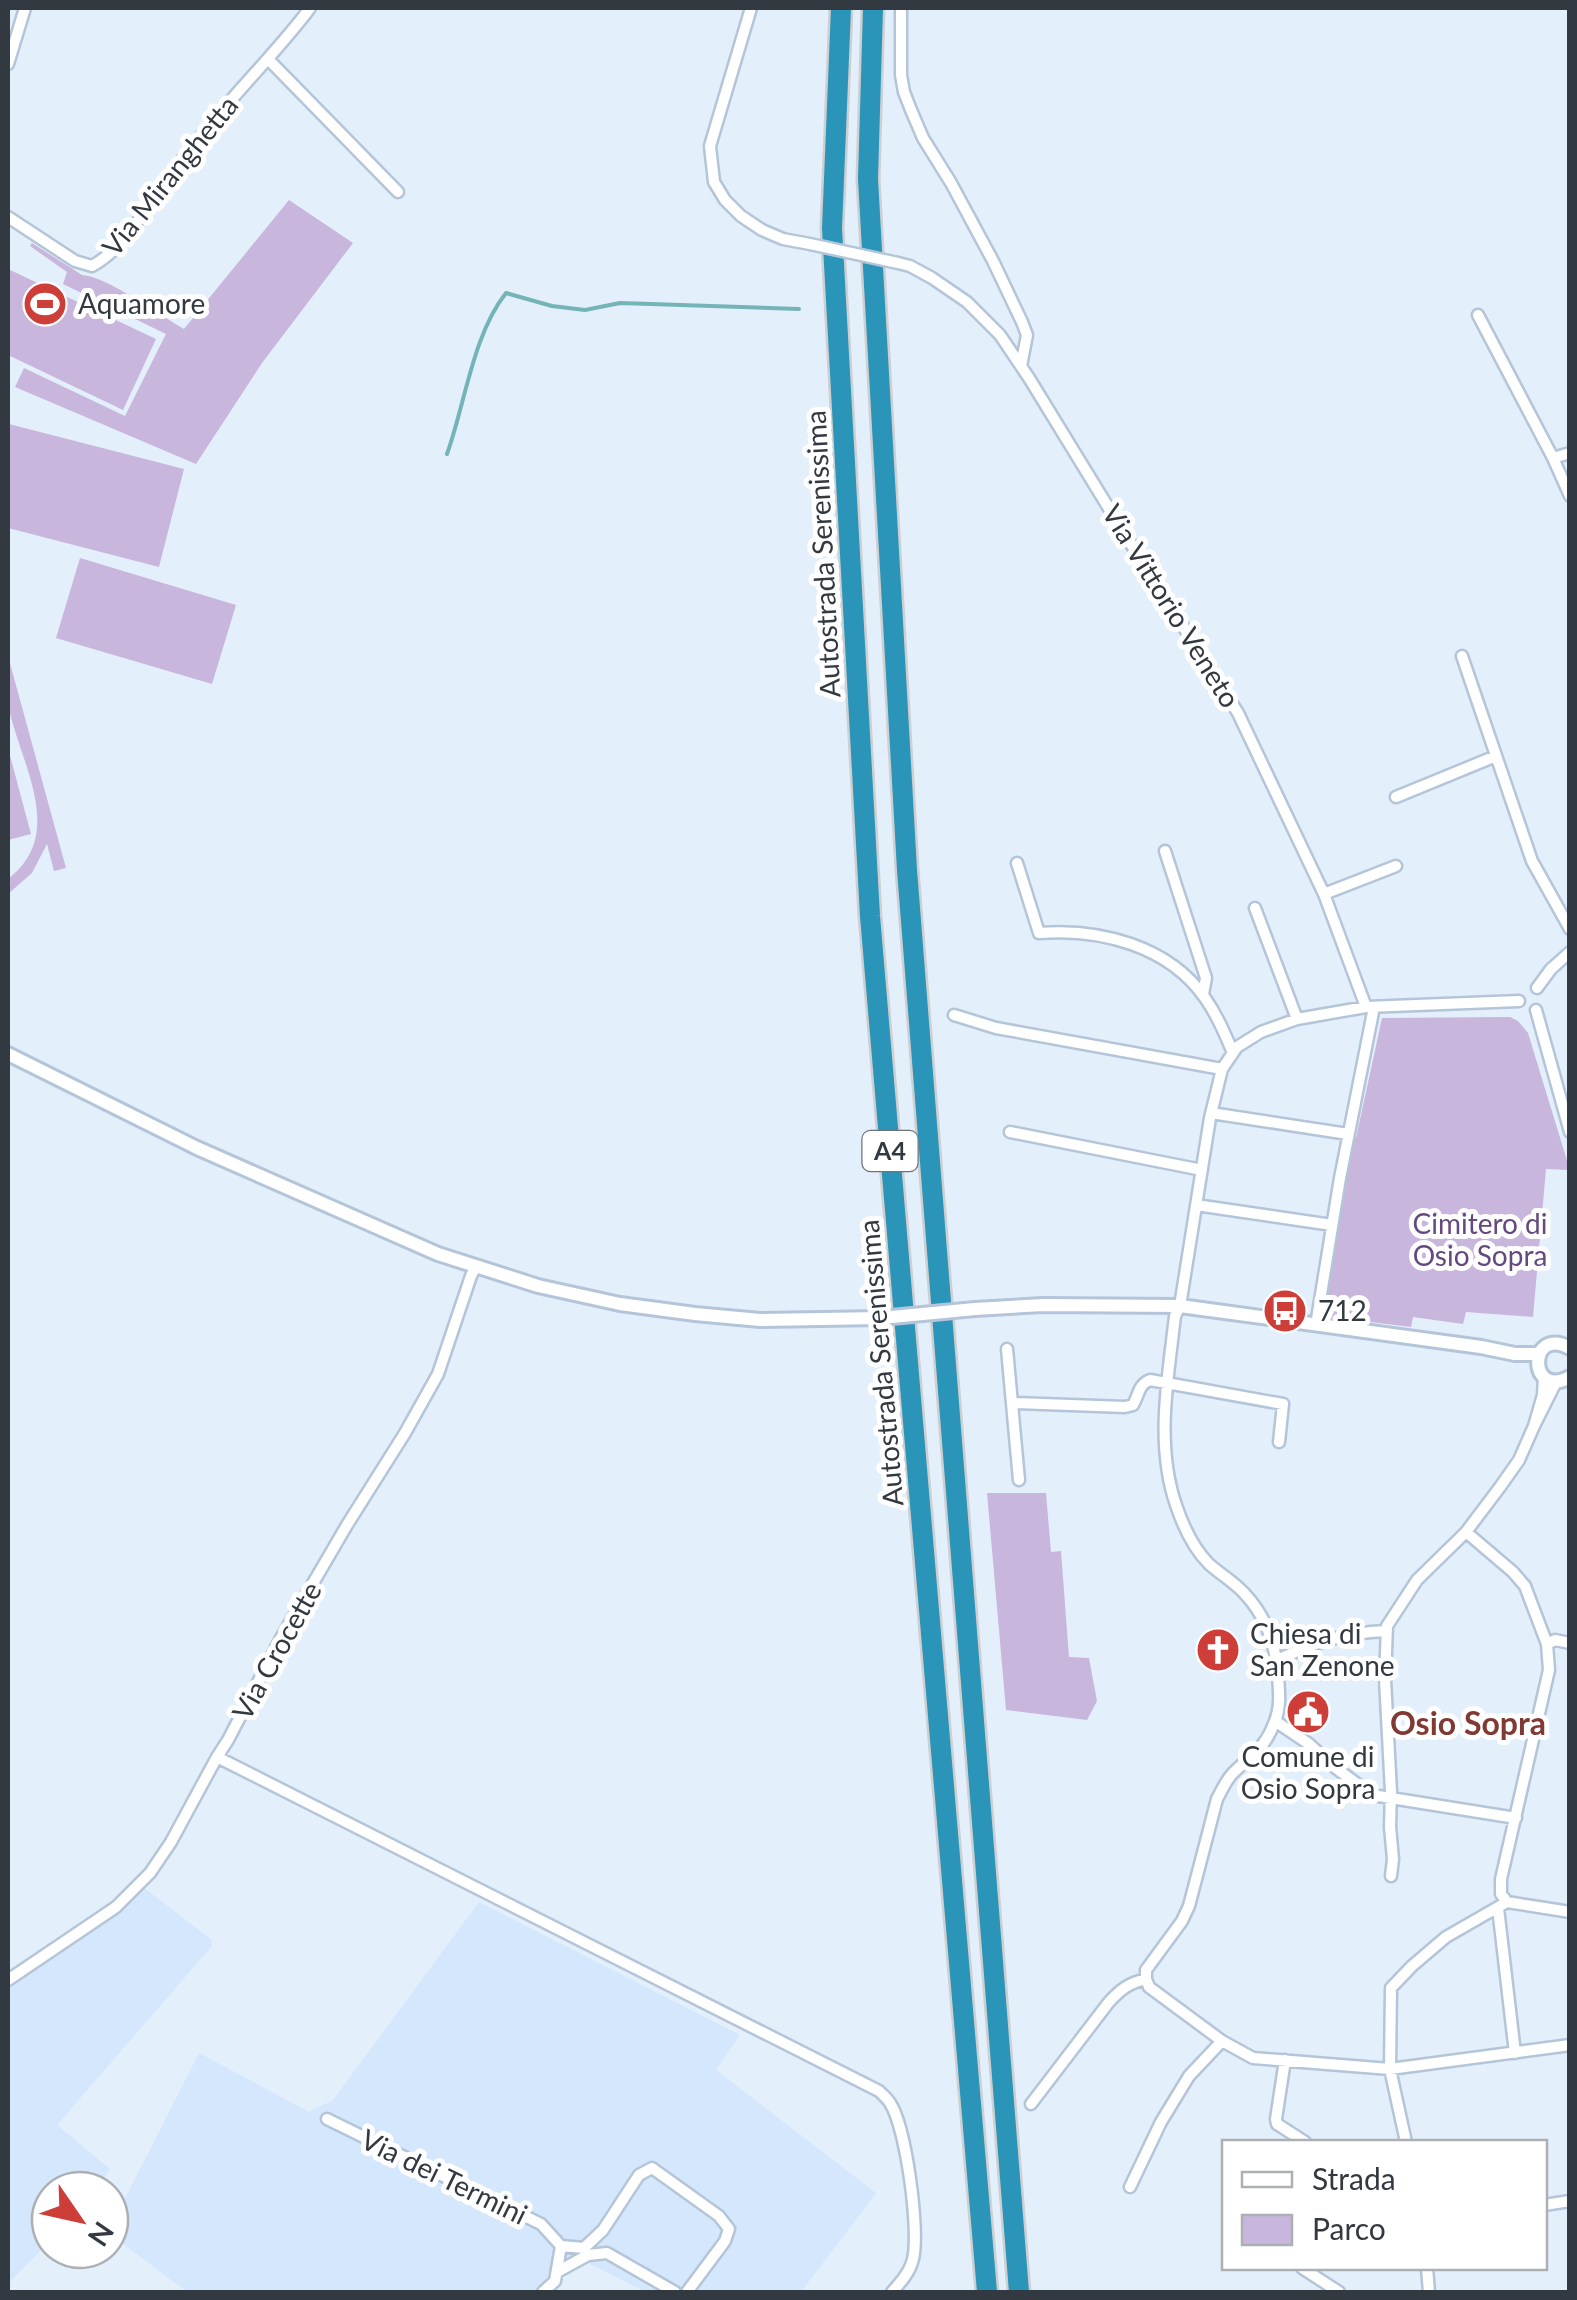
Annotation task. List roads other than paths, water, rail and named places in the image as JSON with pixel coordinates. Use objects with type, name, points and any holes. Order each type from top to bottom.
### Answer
[{"type":"highway","name":"Autostrada Serenissima","points":[[841,8],[832,228],[870,916],[987,2292]]},
{"type":"highway","name":"A4","points":[[873,8],[868,179],[908,870],[1019,2292]]},
{"type":"street","points":[[8,64],[25,8]]},
{"type":"street","name":"Via Miranghetta","points":[[8,216],[74,261],[92,266],[104,260],[219,114],[310,8]]},
{"type":"street","name":"Via Vittorio Veneto","points":[[751,8],[710,146],[714,182],[725,200],[762,230],[783,238],[910,266],[967,302],[1000,335],[1238,714],[1324,894],[1370,1007]]},
{"type":"street","points":[[901,8],[904,92],[923,138],[974,224],[1022,322],[1027,335],[1021,366]]},
{"type":"street","points":[[268,59],[398,192]]},
{"type":"street","points":[[1478,314],[1570,496]]},
{"type":"street","points":[[1554,458],[1570,453]]},
{"type":"street","points":[[1462,656],[1532,861],[1570,929]]},
{"type":"street","points":[[1396,796],[1496,756]]},
{"type":"street","points":[[1165,851],[1206,978],[1203,994]]},
{"type":"street","points":[[1017,863],[1040,933],[1087,934],[1149,950],[1178,969],[1203,994],[1220,1020],[1232,1054]]},
{"type":"street","points":[[1324,894],[1396,866]]},
{"type":"street","points":[[1256,908],[1297,1019]]},
{"type":"street","points":[[1570,952],[1551,969],[1532,997],[1570,1132]]},
{"type":"street","points":[[1532,997],[1370,1007],[1297,1019],[1237,1046],[1222,1069],[1180,1306],[1175,1316],[1164,1433],[1166,1464],[1188,1534],[1209,1564],[1247,1596],[1271,1636],[1280,1699],[1276,1721],[1260,1750],[1230,1775],[1217,1799],[1189,1906],[1182,1922],[1146,1970],[1146,1980],[1158,1995],[1253,2058],[1390,2069],[1570,2045]]},
{"type":"street","points":[[1316,1325],[1370,1007]]},
{"type":"street","points":[[954,1015],[996,1028],[1222,1069]]},
{"type":"street","points":[[8,1054],[198,1148],[438,1254],[538,1286],[620,1304],[760,1320],[880,1318],[1096,1304],[1180,1306],[1481,1347],[1538,1359],[1557,1379],[1543,1395],[1519,1460],[1466,1532],[1418,1580],[1386,1626],[1384,1679],[1393,1859],[1390,1876]]},
{"type":"street","points":[[1211,1114],[1348,1134]]},
{"type":"street","points":[[1010,1132],[1202,1170]]},
{"type":"street","points":[[1196,1205],[1332,1226]]},
{"type":"street","name":"Via Crocette","points":[[8,1980],[131,1894],[172,1842],[281,1638],[438,1374],[476,1266]]},
{"type":"street","points":[[1538,1359],[1546,1346],[1566,1342]]},
{"type":"street","points":[[1008,1349],[1018,1480]]},
{"type":"street","points":[[1014,1403],[1125,1407],[1133,1405],[1139,1388],[1150,1380],[1283,1404],[1279,1442]]},
{"type":"street","points":[[1466,1532],[1525,1586],[1546,1644],[1549,1670],[1501,1879],[1515,2053]]},
{"type":"street","points":[[1277,1660],[1331,1638],[1386,1632]]},
{"type":"street","points":[[1546,1644],[1555,1640],[1570,1643]]},
{"type":"street","points":[[1276,1721],[1372,1795],[1516,1818]]},
{"type":"street","points":[[216,1757],[879,2092],[890,2103],[904,2138],[914,2222],[912,2265],[892,2292]]},
{"type":"street","points":[[1406,2140],[1390,2069],[1392,1988],[1446,1937],[1502,1905],[1570,1912]]},
{"type":"street","points":[[1031,2104],[1122,1988],[1146,1980]]},
{"type":"street","points":[[1130,2187],[1161,2122],[1189,2076],[1222,2041]]},
{"type":"street","points":[[1285,2060],[1277,2124],[1302,2140]]},
{"type":"street","name":"Via dei Termini","points":[[328,2119],[541,2224],[561,2246]]},
{"type":"street","points":[[543,2292],[555,2281],[561,2246],[584,2248],[602,2230],[639,2175],[652,2168],[720,2216],[729,2229],[725,2241],[687,2292]]},
{"type":"street","points":[[556,2272],[588,2255],[607,2253],[675,2292]]},
{"type":"street","points":[[1305,2270],[1338,2292]]},
{"type":"waterway","points":[[447,454],[485,328],[506,293],[552,306],[585,310],[620,303],[799,309]]},
{"type":"place","name":"Aquamore","points":[[45,304]]},
{"type":"place","name":"712","points":[[1285,1311]]},
{"type":"place","name":"Chiesa di San Zenone","points":[[1218,1650]]},
{"type":"place","name":"Comune di Osio Sopra","points":[[1308,1712]]},
{"type":"district","name":"Osio Sopra","points":[[1468,1724]]},
{"type":"park label","name":"Cimitero di Osio Sopra","points":[[1480,1240]]}]
